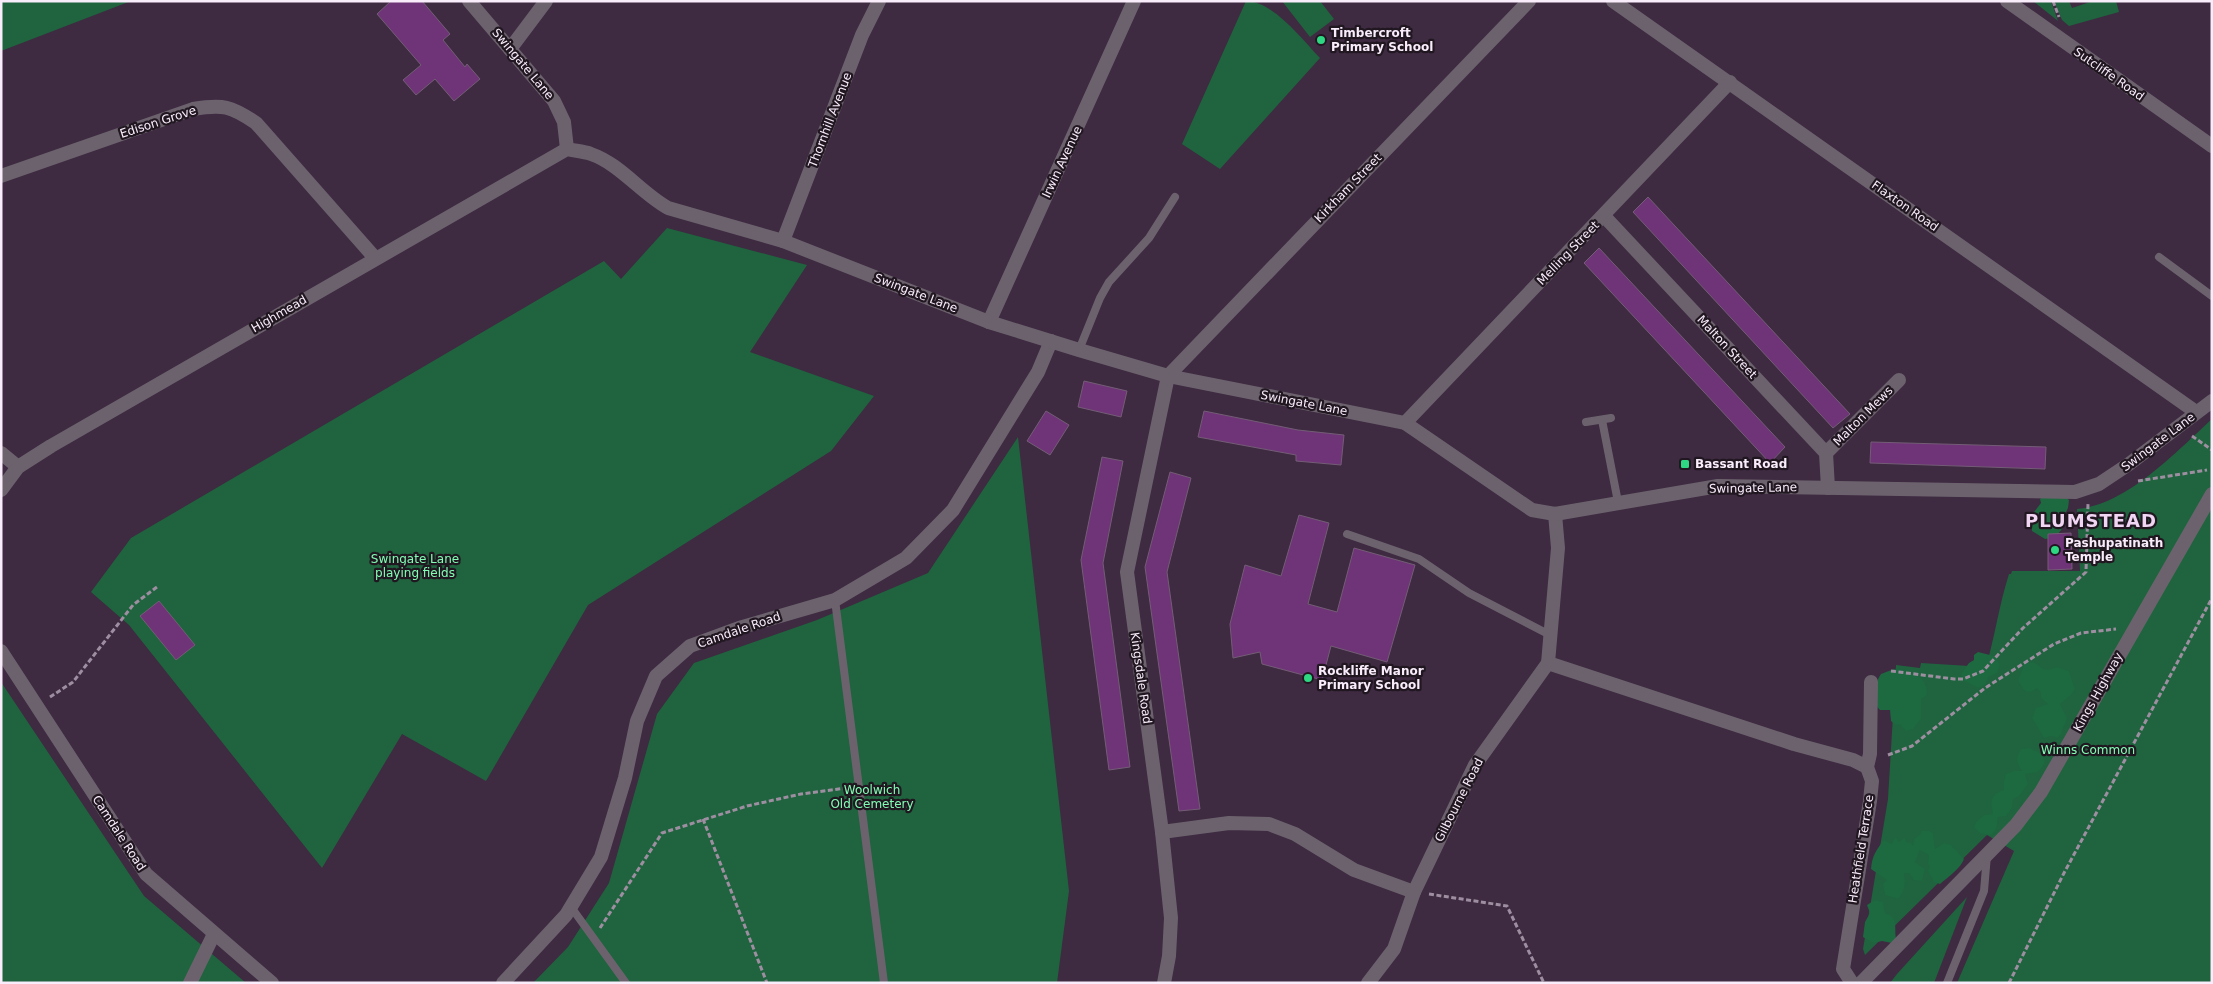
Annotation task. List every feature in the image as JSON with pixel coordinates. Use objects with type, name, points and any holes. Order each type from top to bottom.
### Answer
[{"type":"street","name":"Swingate Lane","points":[[469,1],[554,101],[564,122],[567,149],[590,153],[606,161],[652,199],[668,208],[783,241],[989,322],[1168,376],[1406,423],[1532,510],[1555,514],[1718,486],[2075,492],[2100,484],[2212,401]]},
{"type":"street","points":[[510,49],[546,1]]},
{"type":"street","name":"Thornhill Avenue","points":[[783,241],[862,35],[880,1]]},
{"type":"street","name":"Irwin Avenue","points":[[989,322],[1134,1]]},
{"type":"street","name":"Kirkham Street","points":[[1168,376],[1529,1]]},
{"type":"street","name":"Flaxton Road","points":[[1614,1],[2196,412]]},
{"type":"street","name":"Sutcliffe Road","points":[[2007,1],[2212,146]]},
{"type":"street","name":"Melling Street","points":[[1406,423],[1730,82]]},
{"type":"street","name":"Edison Grove","points":[[1,176],[192,109],[216,105],[238,110],[256,123],[375,258]]},
{"type":"street","name":"Highmead","points":[[1,490],[18,467],[375,258],[567,149]]},
{"type":"street","name":"Malton Street","points":[[1604,216],[1826,453]]},
{"type":"street","name":"Camdale Road","points":[[503,983],[571,907],[601,857],[625,778],[637,721],[656,676],[690,646],[739,628],[835,600],[906,558],[953,510],[1038,372],[1051,341]]},
{"type":"street","name":"Kingsdale Road","points":[[1164,983],[1169,956],[1171,918],[1162,832],[1127,572],[1168,376]]},
{"type":"street","name":"Malton Mews","points":[[1826,453],[1899,380]]},
{"type":"street","points":[[1,453],[18,467]]},
{"type":"street","points":[[1826,453],[1828,488]]},
{"type":"street","name":"Kings Highway","points":[[1861,983],[2016,825],[2041,792],[2212,494]]},
{"type":"street","points":[[1555,514],[1558,548],[1548,663],[1794,744],[1853,760],[1867,767]]},
{"type":"street","name":"Camdale Road","points":[[1,651],[146,874],[272,983]]},
{"type":"street","name":"Gilbourne Road","points":[[1368,983],[1394,949],[1414,892],[1475,765],[1548,663]]},
{"type":"street","name":"Heathfield Terrace","points":[[1852,983],[1843,969],[1870,801],[1872,781],[1867,767],[1870,754],[1872,682]]},
{"type":"street","points":[[1162,832],[1229,823],[1269,824],[1295,834],[1354,870],[1414,892]]},
{"type":"street","points":[[190,983],[214,934]]},
{"type":"lane","points":[[1079,350],[1100,298],[1109,282],[1149,238],[1175,197]]},
{"type":"lane","points":[[2159,257],[2212,296]]},
{"type":"lane","points":[[1586,422],[1611,418]]},
{"type":"lane","points":[[1602,420],[1618,502]]},
{"type":"lane","points":[[1347,534],[1419,559],[1469,592],[1550,635]]},
{"type":"lane","points":[[835,600],[884,983]]},
{"type":"lane","points":[[1947,983],[1984,890],[1987,855]]},
{"type":"lane","points":[[571,907],[626,983]]},
{"type":"path","points":[[2053,1],[2061,22]]},
{"type":"path","points":[[2190,435],[2212,450]]},
{"type":"path","points":[[2138,481],[2207,470]]},
{"type":"path","points":[[1891,671],[1963,679],[1983,671],[2023,628],[2086,572],[2088,503]]},
{"type":"path","points":[[37,706],[73,682],[133,605],[157,587]]},
{"type":"path","points":[[2009,983],[2064,873],[2212,598]]},
{"type":"path","points":[[1888,755],[1912,746],[1985,688],[2054,644],[2082,634],[2106,629],[2116,630]]},
{"type":"path","points":[[593,939],[662,833],[703,818],[747,806],[801,794],[859,787]]},
{"type":"path","points":[[703,818],[767,983]]},
{"type":"path","points":[[1414,892],[1507,906],[1544,983]]},
{"type":"green space","points":[[1,1],[131,1],[1,51]]},
{"type":"green space","points":[[1246,1],[1266,7],[1277,14],[1320,58],[1220,169],[1182,144]]},
{"type":"green space","points":[[1282,1],[1320,1],[1334,19],[1310,37]]},
{"type":"green space","points":[[2033,1],[2051,1],[2058,21]]},
{"type":"green space","points":[[2054,1],[2069,1],[2072,8],[2093,1],[2116,1],[2119,12],[2069,26],[2062,20]]},
{"type":"green space","name":"Swingate Lane playing fields","points":[[667,228],[807,265],[750,352],[874,396],[831,451],[588,605],[486,781],[402,734],[322,868],[129,625],[91,592],[131,538],[604,261],[621,279]]},
{"type":"green space","name":"Winns Common","points":[[2212,419],[2212,983],[1957,983],[2014,851],[1987,835],[1865,955],[1863,949],[1888,799],[1896,665],[1920,668],[1921,663],[1986,667],[2009,574],[2012,571],[2080,571],[2077,509],[2096,505],[2114,498],[2132,487],[2167,460]]},
{"type":"green space","name":"Woolwich Old Cemetery","points":[[1018,437],[1069,891],[1057,983],[533,983],[568,947],[609,883],[657,714],[694,663],[817,620],[928,573]]},
{"type":"green space","points":[[2043,496],[2064,496],[2069,500],[2068,508],[2063,518],[2065,522],[2062,529],[2055,536],[2045,539],[2032,531],[2032,526],[2036,521],[2031,516],[2041,503],[2040,499]]},
{"type":"green space","points":[[1978,652],[1994,656],[2000,665],[1997,673],[1988,677],[1986,684],[1979,688],[1964,681],[1961,674],[1969,663],[1974,660],[1974,655]]},
{"type":"green space","points":[[2034,662],[2043,669],[2048,670],[2057,667],[2069,671],[2075,689],[2060,704],[2067,718],[2058,738],[2052,736],[2044,738],[2032,718],[2036,708],[2048,704],[2041,698],[2041,693],[2037,688],[2030,692],[2025,691],[2018,680],[2025,663]]},
{"type":"green space","points":[[1894,669],[1916,675],[1921,678],[1926,688],[1927,695],[1921,699],[1921,719],[1913,729],[1906,731],[1900,724],[1896,725],[1891,721],[1890,710],[1880,710],[1874,697],[1876,683],[1881,674]]},
{"type":"green space","points":[[1,682],[144,896],[246,983],[1,983]]},
{"type":"green space","points":[[2029,748],[2042,754],[2045,762],[2043,766],[2037,772],[2025,774],[2028,784],[2019,796],[2013,799],[2012,808],[2006,816],[1998,817],[1995,831],[1990,835],[1980,833],[1974,827],[1976,822],[1984,815],[1993,814],[1992,799],[1996,794],[2004,790],[2006,774],[2022,771],[2017,763],[2017,758],[2021,749]]},
{"type":"green space","points":[[1921,831],[1933,833],[1935,849],[1944,843],[1951,845],[1964,859],[1960,866],[1940,884],[1934,882],[1928,871],[1930,866],[1928,864],[1929,855],[1920,850],[1915,862],[1925,869],[1922,881],[1914,880],[1909,873],[1904,873],[1904,887],[1898,899],[1885,895],[1883,884],[1887,880],[1871,869],[1873,857],[1884,840],[1892,844],[1895,837],[1899,842],[1905,838],[1906,842],[1911,843],[1913,846],[1914,839],[1921,834]]},
{"type":"green space","points":[[1967,897],[1934,983],[1890,983],[1897,974]]},
{"type":"green space","points":[[1875,900],[1883,902],[1885,913],[1894,920],[1896,939],[1892,943],[1882,941],[1874,943],[1863,937],[1865,922],[1870,913],[1867,905]]},
{"type":"building","points":[[391,1],[422,1],[450,34],[443,40],[465,67],[467,64],[480,79],[454,101],[435,79],[416,95],[403,80],[421,65],[377,14]]},
{"type":"building","points":[[1648,197],[1850,414],[1833,428],[1633,212]]},
{"type":"building","points":[[1599,248],[1785,447],[1770,463],[1584,263]]},
{"type":"building","points":[[1084,381],[1127,391],[1121,417],[1078,407]]},
{"type":"building","points":[[1046,411],[1069,425],[1050,455],[1027,441]]},
{"type":"building","points":[[1204,411],[1298,430],[1344,435],[1341,465],[1296,461],[1296,455],[1198,437]]},
{"type":"building","points":[[1871,442],[2046,447],[2045,469],[1870,463]]},
{"type":"building","points":[[1102,457],[1123,461],[1103,563],[1130,767],[1109,770],[1081,560]]},
{"type":"building","points":[[1170,472],[1191,478],[1167,572],[1200,809],[1179,811],[1145,567]]},
{"type":"building","points":[[1299,515],[1329,523],[1308,604],[1337,612],[1354,548],[1415,565],[1387,662],[1331,646],[1322,680],[1262,664],[1260,652],[1233,658],[1230,624],[1245,565],[1281,576]]},
{"type":"building","name":"Pashupatinath Temple","points":[[2071,533],[2072,569],[2048,570],[2048,534]]},
{"type":"building","points":[[159,601],[195,645],[176,660],[140,616]]},
{"type":"place","name":"Timbercroft Primary School","points":[[1321,40]]},
{"type":"place","name":"Bassant Road","points":[[1685,464]]},
{"type":"place","name":"Pashupatinath Temple","points":[[2055,550]]},
{"type":"place","name":"Rockliffe Manor Primary School","points":[[1308,678]]},
{"type":"district","name":"PLUMSTEAD","points":[[2091,520]]}]
